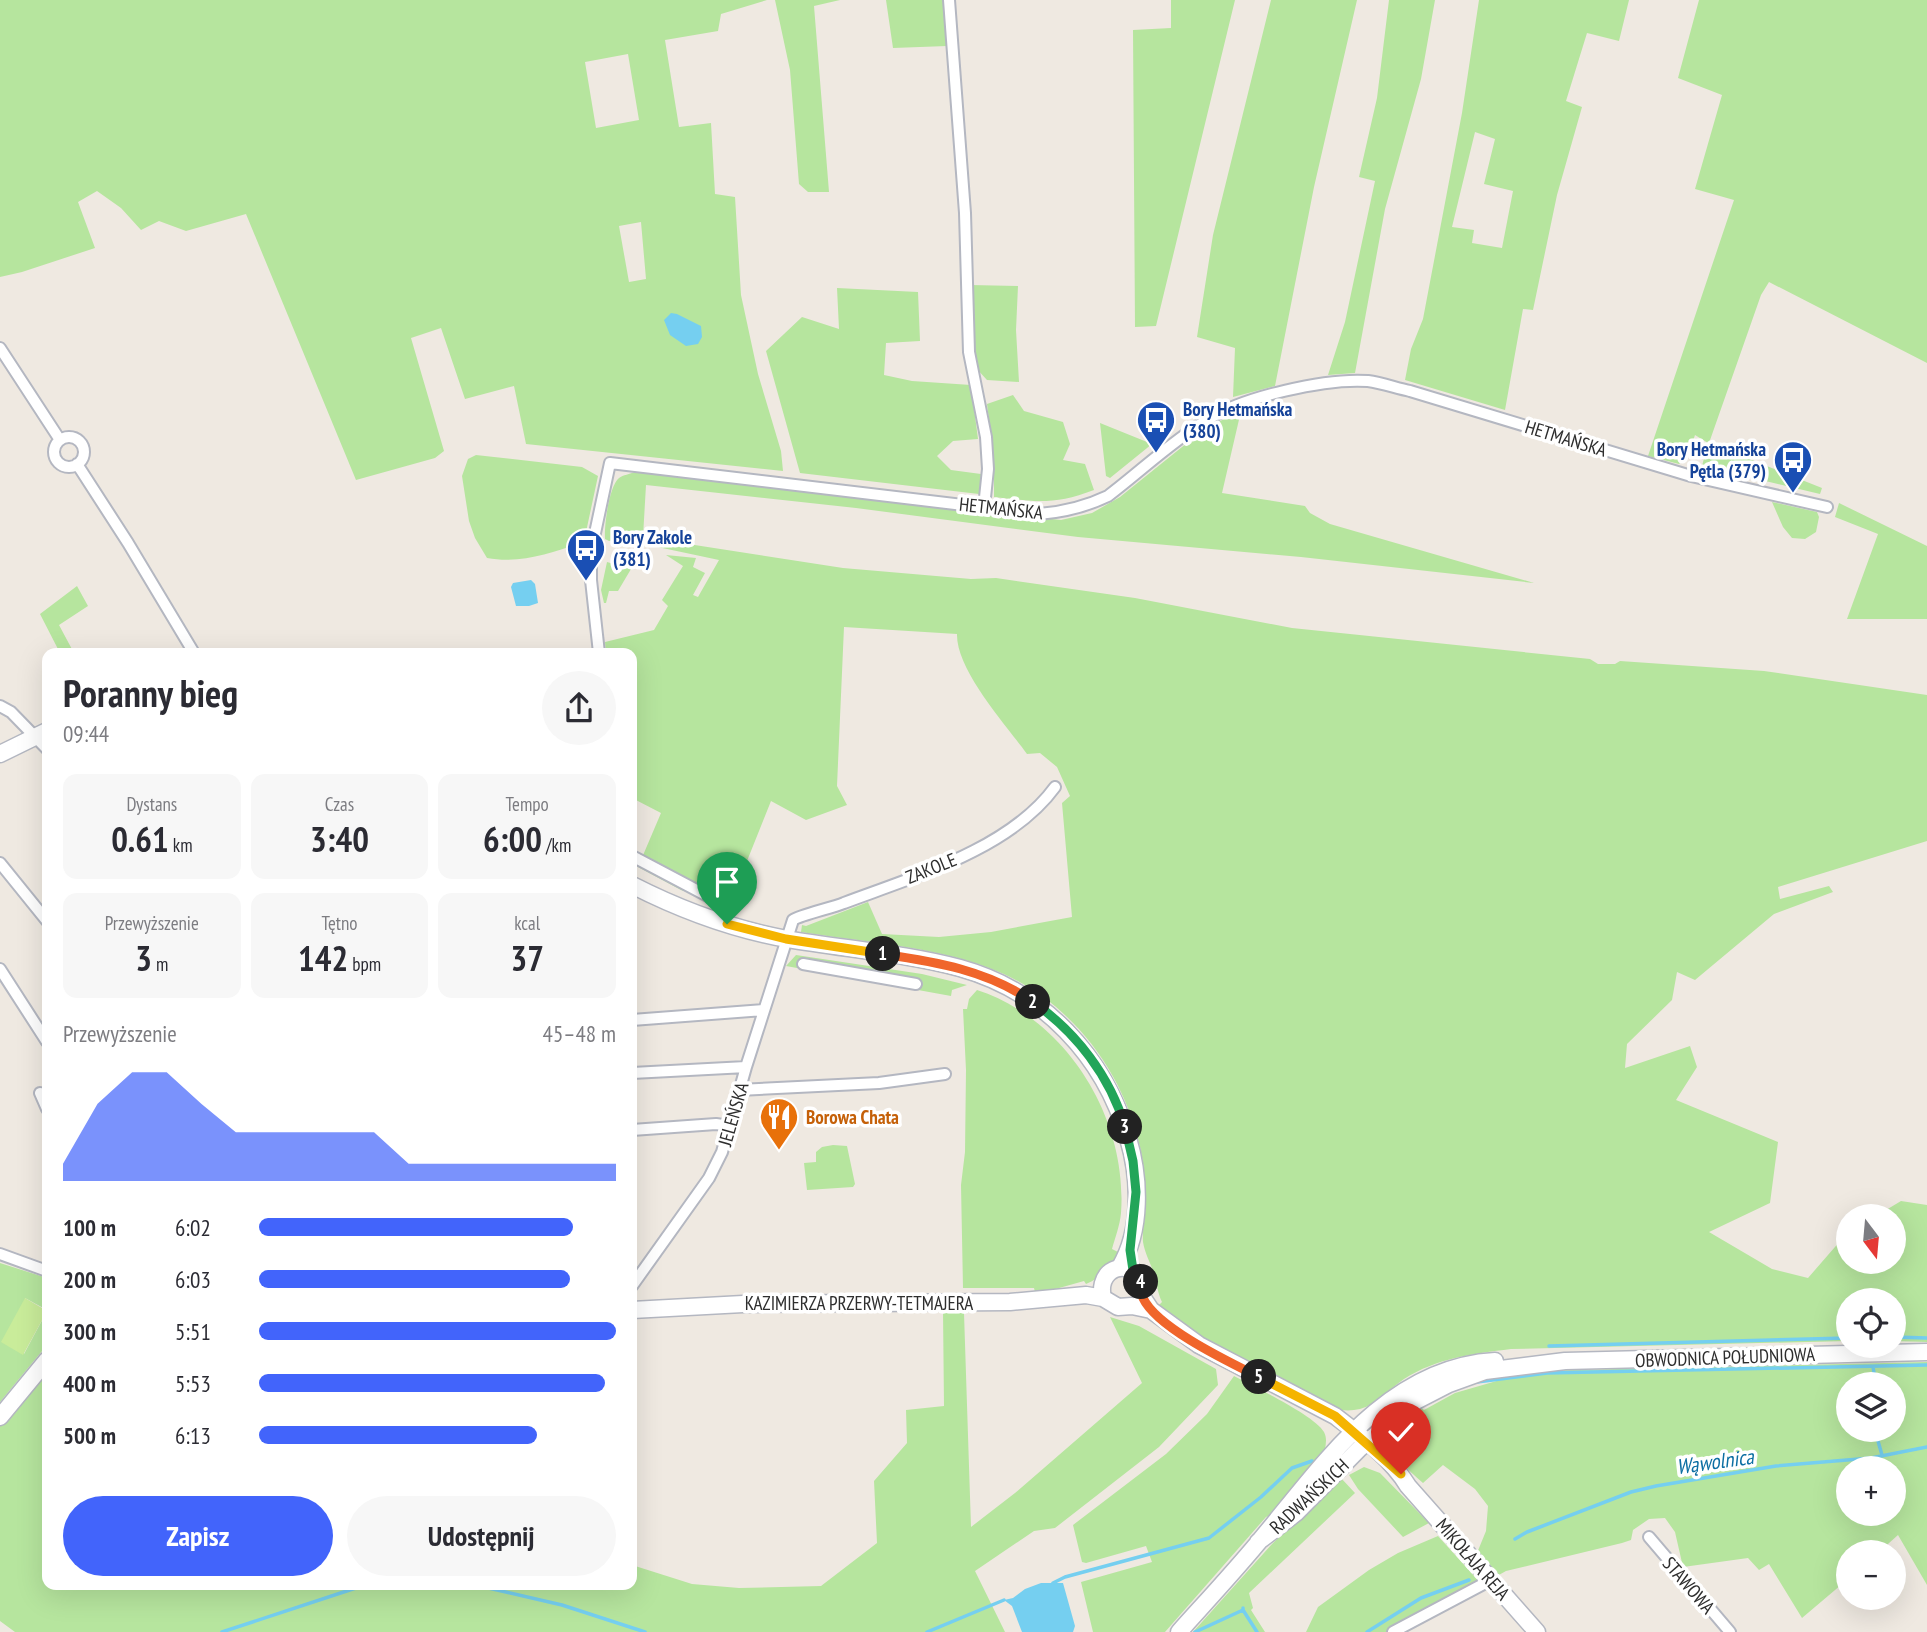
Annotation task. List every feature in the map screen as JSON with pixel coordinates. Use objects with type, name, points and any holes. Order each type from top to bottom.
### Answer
[{"type":"street","points":[[949,0],[965,213],[969,352],[988,459],[984,507]]},
{"type":"street","points":[[0,348],[60,440]]},
{"type":"street","name":"HETMAŃSKA","points":[[598,648],[591,580],[591,551],[610,463],[1039,514],[1063,512],[1108,496],[1192,430],[1229,408],[1261,397],[1354,381],[1410,391],[1691,476],[1827,507]]},
{"type":"street","points":[[71,437],[80,442],[83,454],[77,464],[66,466],[57,461],[54,450],[60,440],[71,437]]},
{"type":"street","points":[[77,464],[191,648]]},
{"type":"street","points":[[0,706],[41,734],[0,754]]},
{"type":"street","name":"ZAKOLE","points":[[792,921],[971,852],[1000,837],[1023,820],[1044,802],[1055,787]]},
{"type":"street","points":[[637,859],[721,903],[726,902],[732,891]]},
{"type":"street","points":[[0,863],[42,915]]},
{"type":"street","points":[[637,887],[675,906],[714,920],[786,939],[946,965],[993,979],[1044,1009],[1072,1036],[1097,1066],[1116,1102],[1129,1143],[1136,1192],[1127,1268]]},
{"type":"street","name":"JELEŃSKA","points":[[637,1279],[709,1178],[722,1152],[792,921]]},
{"type":"street","points":[[803,964],[916,985]]},
{"type":"street","points":[[0,969],[42,1034]]},
{"type":"street","points":[[637,1020],[764,1010]]},
{"type":"street","points":[[637,1073],[746,1068]]},
{"type":"street","points":[[739,1090],[879,1083],[945,1074]]},
{"type":"street","points":[[40,1093],[42,1098]]},
{"type":"street","points":[[637,1130],[716,1124],[730,1126]]},
{"type":"street","points":[[0,1254],[42,1269]]},
{"type":"street","points":[[1127,1268],[1141,1282],[1137,1300],[1118,1307],[1102,1291],[1107,1274],[1127,1268]]},
{"type":"street","name":"KAZIMIERZA PRZERWY-TETMAJERA","points":[[637,1310],[743,1304],[1010,1302],[1102,1291]]},
{"type":"street","name":"MIKOŁAJA REJA","points":[[1137,1300],[1199,1345],[1335,1416],[1408,1486],[1536,1632]]},
{"type":"street","name":"OBWODNICA POŁUDNIOWA","points":[[1565,1361],[1927,1352]]},
{"type":"street","points":[[1335,1416],[1359,1415],[1384,1404],[1424,1379],[1459,1366],[1528,1359],[1565,1361]]},
{"type":"street","points":[[1357,1440],[1395,1418],[1416,1401],[1462,1378],[1485,1371],[1565,1361]]},
{"type":"street","points":[[0,1417],[42,1366]]},
{"type":"street","name":"MIKOŁAJA REJA","points":[[1279,1387],[1394,1465],[1408,1486]]},
{"type":"street","points":[[1357,1440],[1384,1404]]},
{"type":"street","points":[[1394,1465],[1388,1441],[1395,1418]]},
{"type":"street","name":"RADWAŃSKICH","points":[[1179,1632],[1258,1542],[1296,1513],[1357,1440]]},
{"type":"street","name":"STAWOWA","points":[[1649,1537],[1730,1632]]},
{"type":"street","points":[[1393,1632],[1491,1580]]},
{"type":"green space","points":[[0,0],[767,0],[721,14],[718,31],[665,40],[679,127],[711,123],[715,194],[735,197],[741,295],[758,374],[781,451],[783,471],[526,444],[514,386],[465,399],[441,328],[411,338],[444,451],[435,458],[356,480],[246,214],[186,231],[159,221],[141,230],[121,208],[97,191],[78,202],[95,248],[0,277]],"holes":[[[628,54],[639,120],[596,128],[585,62]],[[641,222],[646,279],[629,282],[619,226]]]},
{"type":"green space","points":[[775,0],[840,0],[814,6],[829,192],[808,192],[799,184],[790,70]]},
{"type":"green space","points":[[886,0],[943,0],[947,46],[893,48]]},
{"type":"green space","points":[[1171,0],[1235,0],[1156,326],[1135,327],[1133,30],[1171,28]]},
{"type":"green space","points":[[1271,0],[1357,0],[1314,187],[1275,386],[1233,397],[1235,348],[1197,337],[1213,235]]},
{"type":"green space","points":[[1389,0],[1435,0],[1421,79],[1385,209],[1355,373],[1328,375],[1345,322],[1375,181],[1359,177],[1377,98]]},
{"type":"green space","points":[[1479,0],[1629,0],[1619,41],[1587,33],[1566,101],[1582,107],[1557,195],[1533,310],[1523,309],[1505,410],[1405,380],[1411,349],[1423,319],[1462,113]],"holes":[[[1475,132],[1495,139],[1484,184],[1513,191],[1502,248],[1472,243],[1474,230],[1452,227]]]},
{"type":"green space","points":[[1699,0],[1927,0],[1927,363],[1769,282],[1761,295],[1709,443],[1822,488],[1820,494],[1702,466],[1708,443],[1695,435],[1688,454],[1679,464],[1648,456],[1734,200],[1695,189],[1722,95],[1678,78]]},
{"type":"green space","points":[[970,285],[1018,286],[1016,330],[1019,382],[987,380],[976,368]]},
{"type":"green space","points":[[837,288],[918,292],[920,341],[886,343],[884,375],[912,381],[971,385],[978,439],[953,441],[937,456],[951,470],[981,474],[979,494],[800,473],[766,351],[802,317],[839,329]]},
{"type":"green space","points":[[1013,395],[1024,411],[1063,422],[1070,444],[1063,460],[1085,464],[1094,490],[1068,498],[1045,501],[994,497],[994,460],[987,404]]},
{"type":"green space","points":[[1241,411],[1222,493],[1305,506],[1310,513],[1330,524],[1534,583],[1301,557],[1078,537],[856,508],[646,485],[643,537],[843,568],[971,579],[996,578],[1135,598],[1292,628],[1590,659],[1598,664],[1615,664],[1620,661],[1764,671],[1927,695],[1927,841],[1778,887],[1780,899],[1829,886],[1833,892],[1774,914],[1695,980],[1677,972],[1672,1000],[1627,1044],[1625,1068],[1690,1046],[1697,1067],[1676,1100],[1778,1142],[1770,1203],[1709,1232],[1772,1269],[1808,1278],[1836,1246],[1836,1274],[1906,1274],[1906,1204],[1896,1204],[1901,1201],[1927,1205],[1927,1342],[1906,1341],[1906,1288],[1836,1288],[1836,1341],[1511,1349],[1455,1358],[1429,1366],[1404,1379],[1372,1404],[1347,1410],[1328,1406],[1292,1384],[1206,1340],[1174,1319],[1159,1305],[1162,1302],[1143,1242],[1146,1205],[1144,1176],[1132,1118],[1105,1063],[1087,1038],[1066,1016],[1017,981],[967,961],[944,954],[801,932],[802,925],[806,926],[868,902],[882,934],[939,937],[991,932],[1072,917],[1062,803],[1070,796],[1057,767],[1040,753],[1027,754],[984,697],[965,664],[957,634],[844,627],[837,786],[847,805],[806,820],[771,801],[729,906],[681,890],[638,867],[661,813],[637,801],[637,648],[606,648],[605,642],[654,630],[668,606],[662,600],[683,566],[666,555],[696,558],[693,567],[705,573],[693,595],[698,597],[719,560],[620,539],[605,539],[610,497],[619,478],[635,472],[1061,520],[1092,513],[1120,497],[1216,423]]},
{"type":"green space","points":[[1100,423],[1152,444],[1110,478],[1106,476]]},
{"type":"green space","points":[[476,455],[582,467],[598,476],[586,532],[580,543],[522,559],[487,558],[469,521],[462,476],[468,459]]},
{"type":"green space","points":[[1772,502],[1817,512],[1819,517],[1816,532],[1805,539],[1792,538],[1783,527]]},
{"type":"green space","points":[[1839,503],[1927,546],[1927,619],[1847,619],[1878,534],[1835,517]]},
{"type":"green space","points":[[607,562],[631,569],[618,591],[609,591],[604,603],[601,590]]},
{"type":"green space","points":[[77,586],[88,606],[59,625],[71,648],[57,648],[40,614]]},
{"type":"green space","points":[[796,955],[922,974],[967,985],[952,990],[951,996],[786,966]]},
{"type":"green space","points":[[977,990],[1009,1004],[1038,1024],[1064,1049],[1085,1077],[1102,1109],[1114,1143],[1121,1178],[1121,1213],[1112,1249],[1120,1253],[1106,1272],[1086,1284],[1084,1281],[1035,1292],[1034,1288],[963,1288],[961,1185],[965,1152],[966,1070],[963,1009],[967,1009],[969,999]]},
{"type":"green space","points":[[847,1146],[855,1184],[853,1187],[807,1190],[804,1163],[816,1162],[816,1152],[822,1147]]},
{"type":"green space","points":[[0,1263],[42,1276],[42,1307],[25,1298],[24,1354],[42,1320],[42,1351],[0,1402]]},
{"type":"green space","points":[[25,1298],[42,1308],[42,1320],[23,1355],[1,1342]]},
{"type":"green space","points":[[943,1311],[964,1313],[971,1527],[1015,1493],[1142,1383],[1110,1317],[1139,1326],[1216,1369],[1218,1385],[1159,1447],[1055,1528],[1034,1531],[975,1571],[1005,1632],[15,1632],[0,1621],[0,1425],[42,1375],[42,1590],[637,1590],[637,1567],[692,1584],[739,1588],[821,1586],[877,1543],[874,1481],[907,1443],[906,1410],[944,1406]]},
{"type":"green space","points":[[1927,1362],[1927,1585],[1906,1549],[1906,1540],[1901,1540],[1898,1535],[1892,1540],[1836,1540],[1836,1589],[1802,1618],[1769,1564],[1759,1570],[1748,1558],[1683,1567],[1675,1532],[1665,1518],[1649,1519],[1633,1530],[1631,1540],[1506,1571],[1497,1576],[1477,1553],[1486,1531],[1488,1506],[1475,1489],[1443,1465],[1423,1483],[1403,1463],[1394,1445],[1399,1427],[1420,1407],[1424,1410],[1455,1393],[1531,1371]]},
{"type":"green space","points":[[1234,1376],[1318,1425],[1325,1434],[1325,1449],[1273,1514],[1266,1517],[1165,1632],[1093,1632],[1081,1582],[1152,1562],[1146,1546],[1082,1562],[1073,1525],[1166,1454],[1207,1414]]},
{"type":"green space","points":[[1364,1467],[1380,1473],[1429,1523],[1403,1537],[1358,1489],[1349,1475]]},
{"type":"green space","points":[[1341,1478],[1355,1493],[1249,1593],[1253,1608],[1251,1610],[1265,1632],[1193,1632],[1273,1543]]},
{"type":"green space","points":[[1438,1536],[1485,1588],[1400,1632],[1306,1632],[1318,1607],[1369,1570],[1398,1553]]},
{"type":"water","points":[[671,313],[701,326],[702,337],[698,344],[686,346],[670,335],[664,320]]},
{"type":"water","points":[[531,580],[535,584],[538,603],[516,606],[511,587],[513,583]]},
{"type":"water","points":[[1041,1583],[1063,1583],[1075,1626],[1073,1632],[1022,1632],[1012,1606],[1004,1600]]},
{"type":"waterway","points":[[1906,1337],[1927,1338]]},
{"type":"waterway","points":[[1549,1346],[1836,1338]]},
{"type":"waterway","points":[[1477,1382],[1547,1373],[1927,1365]]},
{"type":"waterway","points":[[1873,1367],[1874,1372]]},
{"type":"waterway","points":[[1878,1442],[1882,1455]]},
{"type":"waterway","name":"Wąwolnica","points":[[1515,1539],[1631,1492],[1656,1486],[1776,1466],[1871,1458],[1927,1447]]},
{"type":"waterway","points":[[1053,1583],[1065,1577],[1209,1538],[1261,1497],[1292,1468],[1312,1461]]},
{"type":"waterway","points":[[1367,1632],[1421,1598],[1469,1580]]},
{"type":"waterway","points":[[222,1632],[350,1590]]},
{"type":"waterway","points":[[497,1590],[562,1605],[645,1632]]},
{"type":"waterway","points":[[927,1632],[1004,1600]]},
{"type":"waterway","points":[[1195,1632],[1243,1608]]},
{"type":"waterway","points":[[1243,1610],[1257,1632]]},
{"type":"place","name":"Bory Hetmańska (380)","points":[[1156,454]]},
{"type":"place","name":"Bory Hetmańska Pętla (379)","points":[[1793,494]]},
{"type":"place","name":"Bory Zakole (381)","points":[[586,582]]},
{"type":"place","name":"Borowa Chata","points":[[779,1151]]},
{"type":"route","points":[[727,924],[786,939],[960,968],[993,979],[1044,1009],[1072,1036],[1097,1066],[1123,1121],[1136,1179],[1134,1230],[1130,1250],[1133,1270],[1139,1276],[1142,1294],[1151,1310],[1178,1331],[1235,1365],[1335,1416],[1394,1465],[1401,1474]]}]
